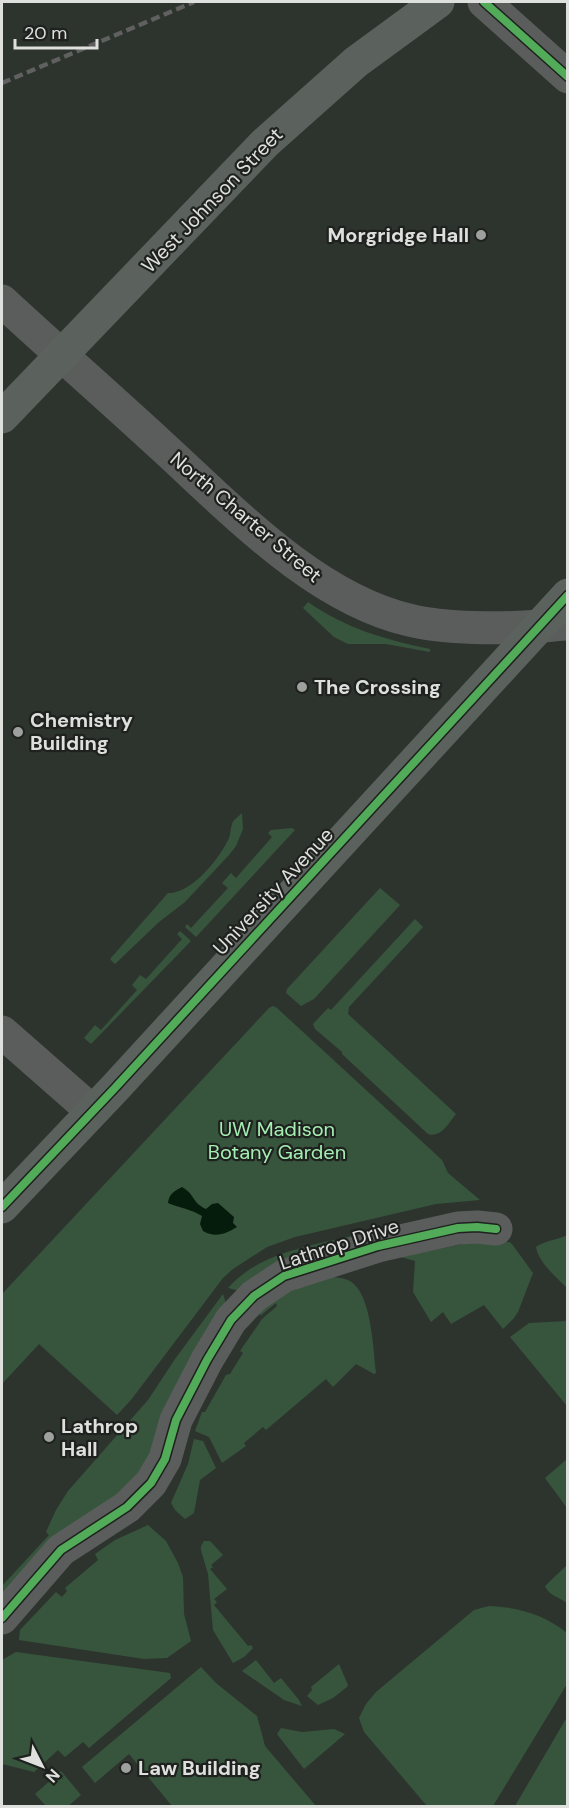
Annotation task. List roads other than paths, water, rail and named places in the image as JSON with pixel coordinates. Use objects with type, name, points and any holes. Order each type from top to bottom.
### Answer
[{"type":"main road","name":"West Johnson Street","points":[[2,417],[280,129],[356,62],[438,2]]},
{"type":"main road","name":"University Avenue","points":[[2,1207],[553,625],[567,595]]},
{"type":"street","points":[[484,2],[567,77]]},
{"type":"street","name":"North Charter Street","points":[[2,301],[243,519],[331,588],[357,602],[411,621],[468,627],[553,625]]},
{"type":"street","points":[[553,625],[567,648]]},
{"type":"street","points":[[2,1032],[92,1111]]},
{"type":"street","name":"Lathrop Drive","points":[[2,1618],[61,1550],[127,1507],[151,1484],[165,1459],[176,1420],[207,1360],[231,1320],[254,1296],[284,1276],[387,1244],[458,1228],[496,1229]]},
{"type":"railway","points":[[2,83],[194,2]]},
{"type":"place","name":"Morgridge Hall","points":[[481,235]]},
{"type":"place","name":"The Crossing","points":[[302,687]]},
{"type":"place","name":"Chemistry Building","points":[[18,732]]},
{"type":"place","name":"Lathrop Hall","points":[[49,1437]]},
{"type":"place","name":"Law Building","points":[[126,1768]]},
{"type":"park label","name":"UW Madison Botany Garden","points":[[277,1140]]}]
